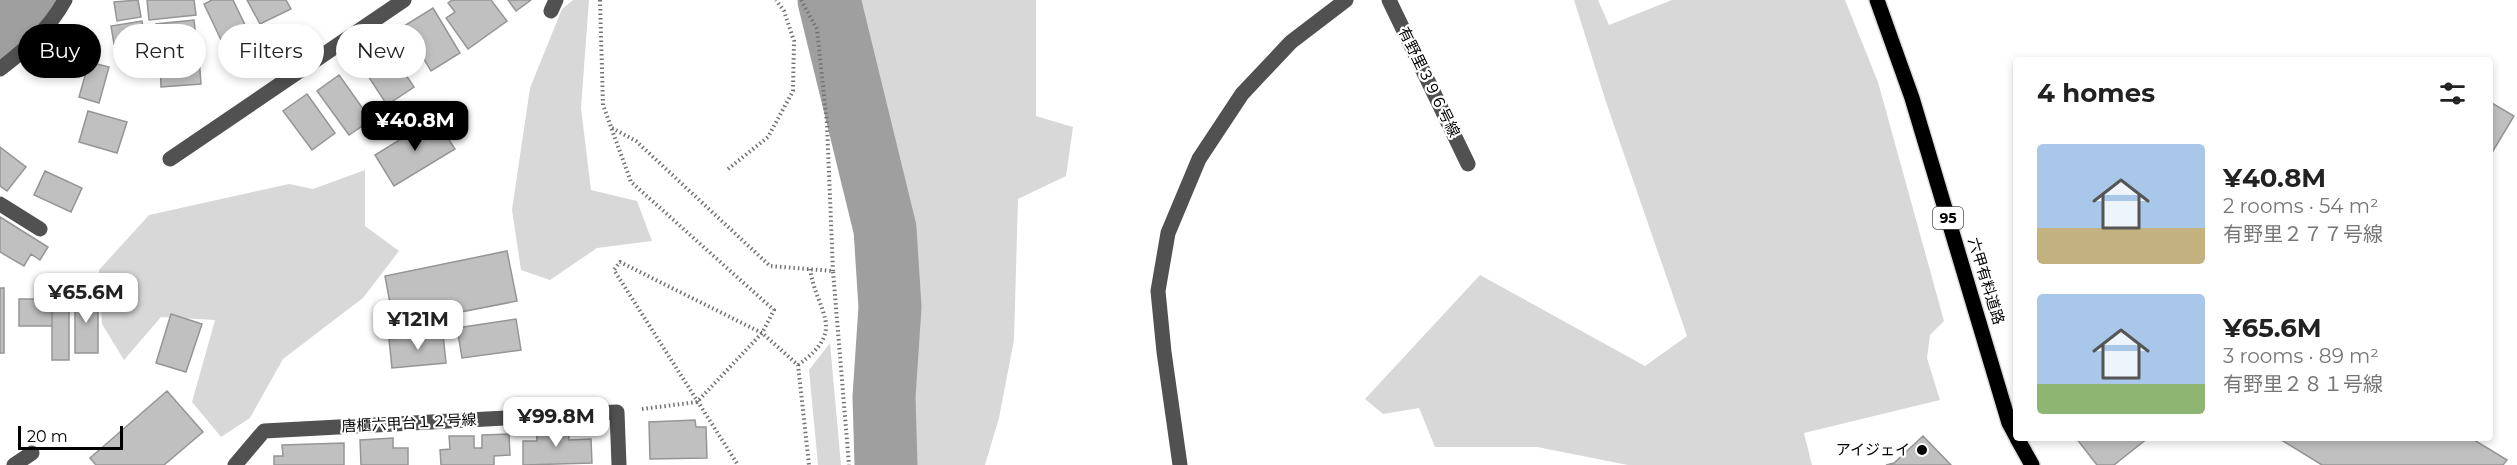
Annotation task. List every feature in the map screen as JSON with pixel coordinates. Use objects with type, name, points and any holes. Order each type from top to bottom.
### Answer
[{"type":"main road","name":"六甲有料道路","points":[[1877,0],[1912,98],[2013,430]]},
{"type":"main road","name":"六甲有料道路","points":[[2019,441],[2032,465]]},
{"type":"street","points":[[0,69],[28,47],[57,15],[65,0]]},
{"type":"street","points":[[170,159],[404,0]]},
{"type":"street","points":[[1180,465],[1158,291],[1168,233],[1199,159],[1242,94],[1291,42],[1346,0]]},
{"type":"street","name":"有野里３９６号線","points":[[1389,0],[1468,164]]},
{"type":"street","points":[[0,204],[40,229]]},
{"type":"street","points":[[617,412],[619,465]]},
{"type":"street","name":"唐櫃六甲台１２号線","points":[[235,465],[264,431],[617,412]]},
{"type":"street","points":[[14,465],[32,453]]},
{"type":"path","points":[[600,0],[603,105],[632,182],[774,310],[762,333],[697,402],[617,412]]},
{"type":"path","points":[[728,169],[768,137],[793,91],[794,41],[784,11],[776,0]]},
{"type":"path","points":[[801,0],[817,29],[827,124],[833,271],[849,465]]},
{"type":"path","points":[[611,128],[636,141],[770,266],[833,271]]},
{"type":"path","points":[[738,465],[614,270],[620,262],[762,333],[798,365],[809,465]]},
{"type":"path","points":[[798,365],[816,352],[826,330],[826,312],[813,290],[810,269]]},
{"type":"shaded area","points":[[573,0],[589,0],[581,108],[591,190],[637,201],[652,241],[597,248],[550,280],[521,270],[512,210],[530,88],[562,9]]},
{"type":"shaded area","points":[[837,0],[1036,0],[1036,116],[1073,127],[1066,176],[1018,199],[1014,340],[999,418],[985,465],[893,465],[891,411],[896,284]]},
{"type":"shaded area","points":[[1574,0],[1598,0],[1609,25],[1672,0],[1845,0],[1878,82],[1944,321],[1930,335],[1927,358],[1940,400],[1804,433],[1812,465],[1628,465],[1537,447],[1435,447],[1419,408],[1383,414],[1365,399],[1480,275],[1645,366],[1687,336],[1607,105]]},
{"type":"shaded area","points":[[365,170],[365,226],[399,251],[363,298],[283,359],[250,418],[221,437],[192,402],[215,320],[161,317],[124,360],[102,324],[99,270],[149,215],[289,184],[313,189]]},
{"type":"shaded area","points":[[830,343],[841,465],[818,465],[809,370]]},
{"type":"building","points":[[138,0],[141,17],[117,21],[114,2]]},
{"type":"building","points":[[147,0],[194,0],[196,15],[149,20]]},
{"type":"building","points":[[212,0],[233,0],[245,24],[218,24],[218,33],[204,4]]},
{"type":"building","points":[[247,0],[286,0],[291,9],[260,24]]},
{"type":"building","points":[[452,0],[491,0],[507,21],[468,49],[446,18],[455,12],[448,3]]},
{"type":"building","points":[[508,0],[531,0],[516,11]]},
{"type":"building","points":[[433,8],[460,53],[431,71],[426,63],[426,24],[407,24]]},
{"type":"building","points":[[194,20],[194,24],[156,24]]},
{"type":"building","points":[[142,21],[142,24],[123,24]]},
{"type":"building","points":[[101,65],[109,67],[99,103],[79,97],[84,78],[101,78]]},
{"type":"building","points":[[336,77],[341,78],[371,120],[349,135],[317,91]]},
{"type":"building","points":[[161,78],[201,78],[201,84],[161,87]]},
{"type":"building","points":[[369,78],[408,78],[414,87],[387,105]]},
{"type":"building","points":[[307,94],[335,133],[312,150],[283,111]]},
{"type":"building","points":[[2493,104],[2514,116],[2493,151]]},
{"type":"building","points":[[88,111],[127,122],[117,153],[79,142]]},
{"type":"building","points":[[435,118],[455,149],[394,186],[375,155]]},
{"type":"building","points":[[0,147],[26,167],[7,191],[0,186]]},
{"type":"building","points":[[45,171],[82,188],[71,212],[34,195]]},
{"type":"building","points":[[0,217],[48,247],[40,260],[31,254],[24,266],[0,252]]},
{"type":"building","points":[[507,251],[517,301],[394,325],[385,276]]},
{"type":"building","points":[[52,284],[69,284],[69,360],[52,360]]},
{"type":"building","points":[[0,288],[4,288],[4,353],[0,353]]},
{"type":"building","points":[[75,295],[98,295],[98,353],[75,353]]},
{"type":"building","points":[[19,299],[52,299],[52,326],[19,326]]},
{"type":"building","points":[[171,314],[202,324],[186,372],[156,363]]},
{"type":"building","points":[[516,319],[521,350],[462,358],[457,328]]},
{"type":"building","points":[[443,334],[446,363],[392,368],[389,339]]},
{"type":"building","points":[[167,391],[203,432],[164,465],[96,465],[90,458]]},
{"type":"building","points":[[695,420],[696,427],[706,427],[707,458],[650,459],[649,422]]},
{"type":"building","points":[[568,425],[569,440],[591,439],[592,463],[523,465],[523,441],[537,441],[536,426]]},
{"type":"building","points":[[509,434],[510,455],[494,456],[494,465],[441,465],[440,450],[450,449],[449,436],[474,436],[474,448],[482,448],[482,435]]},
{"type":"building","name":"アイジェイ","points":[[1923,436],[1951,465],[1886,465],[1894,463]]},
{"type":"building","points":[[393,438],[393,448],[408,448],[408,465],[361,465],[360,440]]},
{"type":"building","points":[[2078,441],[2144,441],[2114,465],[2097,465]]},
{"type":"building","points":[[2283,441],[2476,441],[2507,460],[2503,465],[2322,465]]},
{"type":"building","points":[[344,443],[344,465],[274,465],[274,456],[283,456],[282,445]]},
{"type":"waterway","points":[[0,34],[14,23],[35,0]]},
{"type":"waterway","points":[[829,0],[885,229],[890,307],[884,397],[886,465]]},
{"type":"place","name":"アイジェイ","points":[[1922,450]]}]
